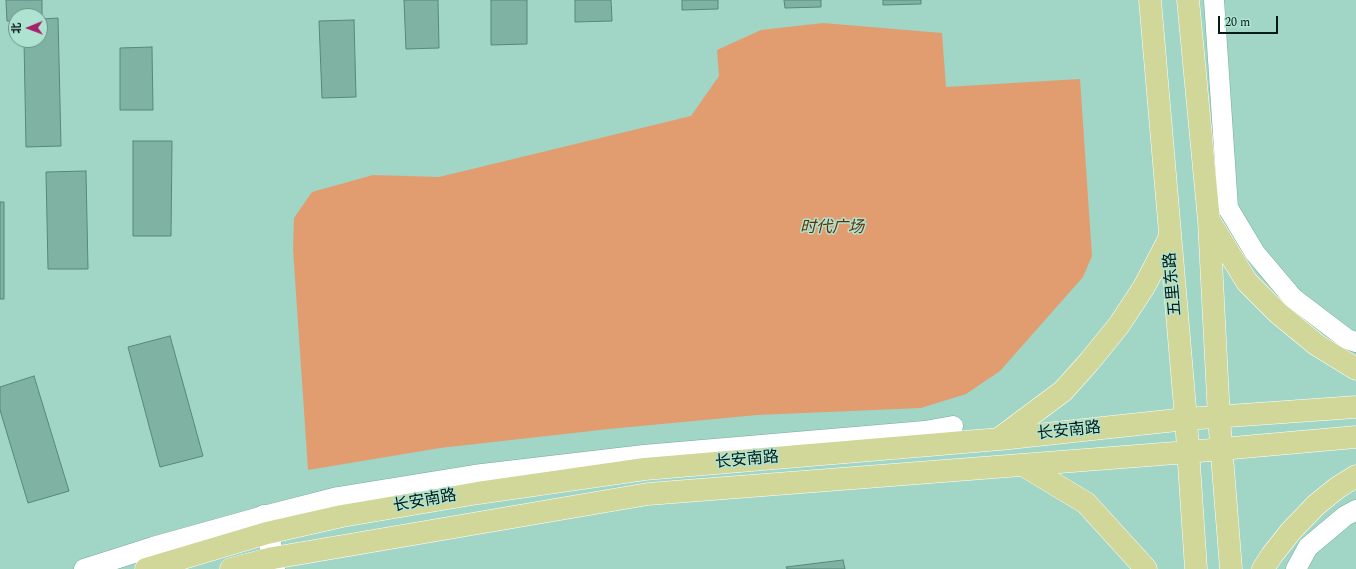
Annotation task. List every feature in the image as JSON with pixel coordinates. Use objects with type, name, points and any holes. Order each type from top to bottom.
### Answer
[{"type":"main road","name":"五里东路","points":[[1150,0],[1186,419],[1196,569]]},
{"type":"main road","points":[[1188,0],[1209,221],[1218,418],[1231,569]]},
{"type":"main road","points":[[1209,221],[1247,282],[1278,313],[1317,345],[1356,369]]},
{"type":"main road","points":[[1000,439],[1063,391],[1089,362],[1119,325],[1140,294],[1170,237]]},
{"type":"main road","name":"长安南路","points":[[146,569],[266,524],[342,516],[478,493],[645,469],[1000,439],[1186,419],[1218,418],[1356,407]]},
{"type":"main road","name":"长安南路","points":[[231,569],[274,563],[648,494],[1188,452],[1356,437]]},
{"type":"main road","points":[[1023,464],[1086,503],[1146,569]]},
{"type":"main road","points":[[1263,569],[1291,531],[1316,505],[1337,488],[1356,476]]},
{"type":"street","points":[[1214,0],[1228,208],[1255,253],[1293,298],[1347,339],[1356,342]]},
{"type":"street","points":[[84,569],[153,547],[266,524],[338,497],[474,475],[644,455],[925,431],[953,426]]},
{"type":"street","points":[[1296,569],[1308,547],[1345,516],[1356,510]]},
{"type":"street","points":[[266,524],[274,563]]},
{"type":"green space","name":"时代广场","points":[[823,23],[942,33],[946,87],[1080,79],[1092,256],[1083,277],[1000,371],[966,394],[921,408],[757,415],[609,429],[440,448],[308,470],[293,249],[294,218],[312,192],[373,175],[439,177],[691,116],[719,76],[717,50],[761,30]]},
{"type":"building","points":[[6,0],[42,0],[42,8],[8,8],[7,21]]},
{"type":"building","points":[[404,0],[438,0],[439,48],[406,49]]},
{"type":"building","points":[[491,0],[527,0],[527,44],[491,45]]},
{"type":"building","points":[[575,0],[611,0],[612,21],[575,22]]},
{"type":"building","points":[[682,0],[718,0],[718,9],[682,10]]},
{"type":"building","points":[[784,0],[821,0],[821,7],[785,8]]},
{"type":"building","points":[[883,0],[921,0],[921,4],[883,5]]},
{"type":"building","points":[[58,18],[61,146],[26,147],[24,48],[48,48],[48,19]]},
{"type":"building","points":[[354,20],[356,97],[322,98],[319,21]]},
{"type":"building","points":[[152,47],[153,110],[120,110],[120,48]]},
{"type":"building","points":[[133,141],[172,141],[171,236],[133,236]]},
{"type":"building","points":[[86,171],[88,269],[48,269],[46,172]]},
{"type":"building","points":[[0,202],[4,202],[4,299],[0,299]]},
{"type":"building","points":[[170,336],[203,456],[160,467],[128,347]]},
{"type":"building","points":[[34,376],[69,491],[28,503],[0,410],[0,387]]},
{"type":"building","points":[[843,560],[845,569],[787,569],[786,567]]}]
